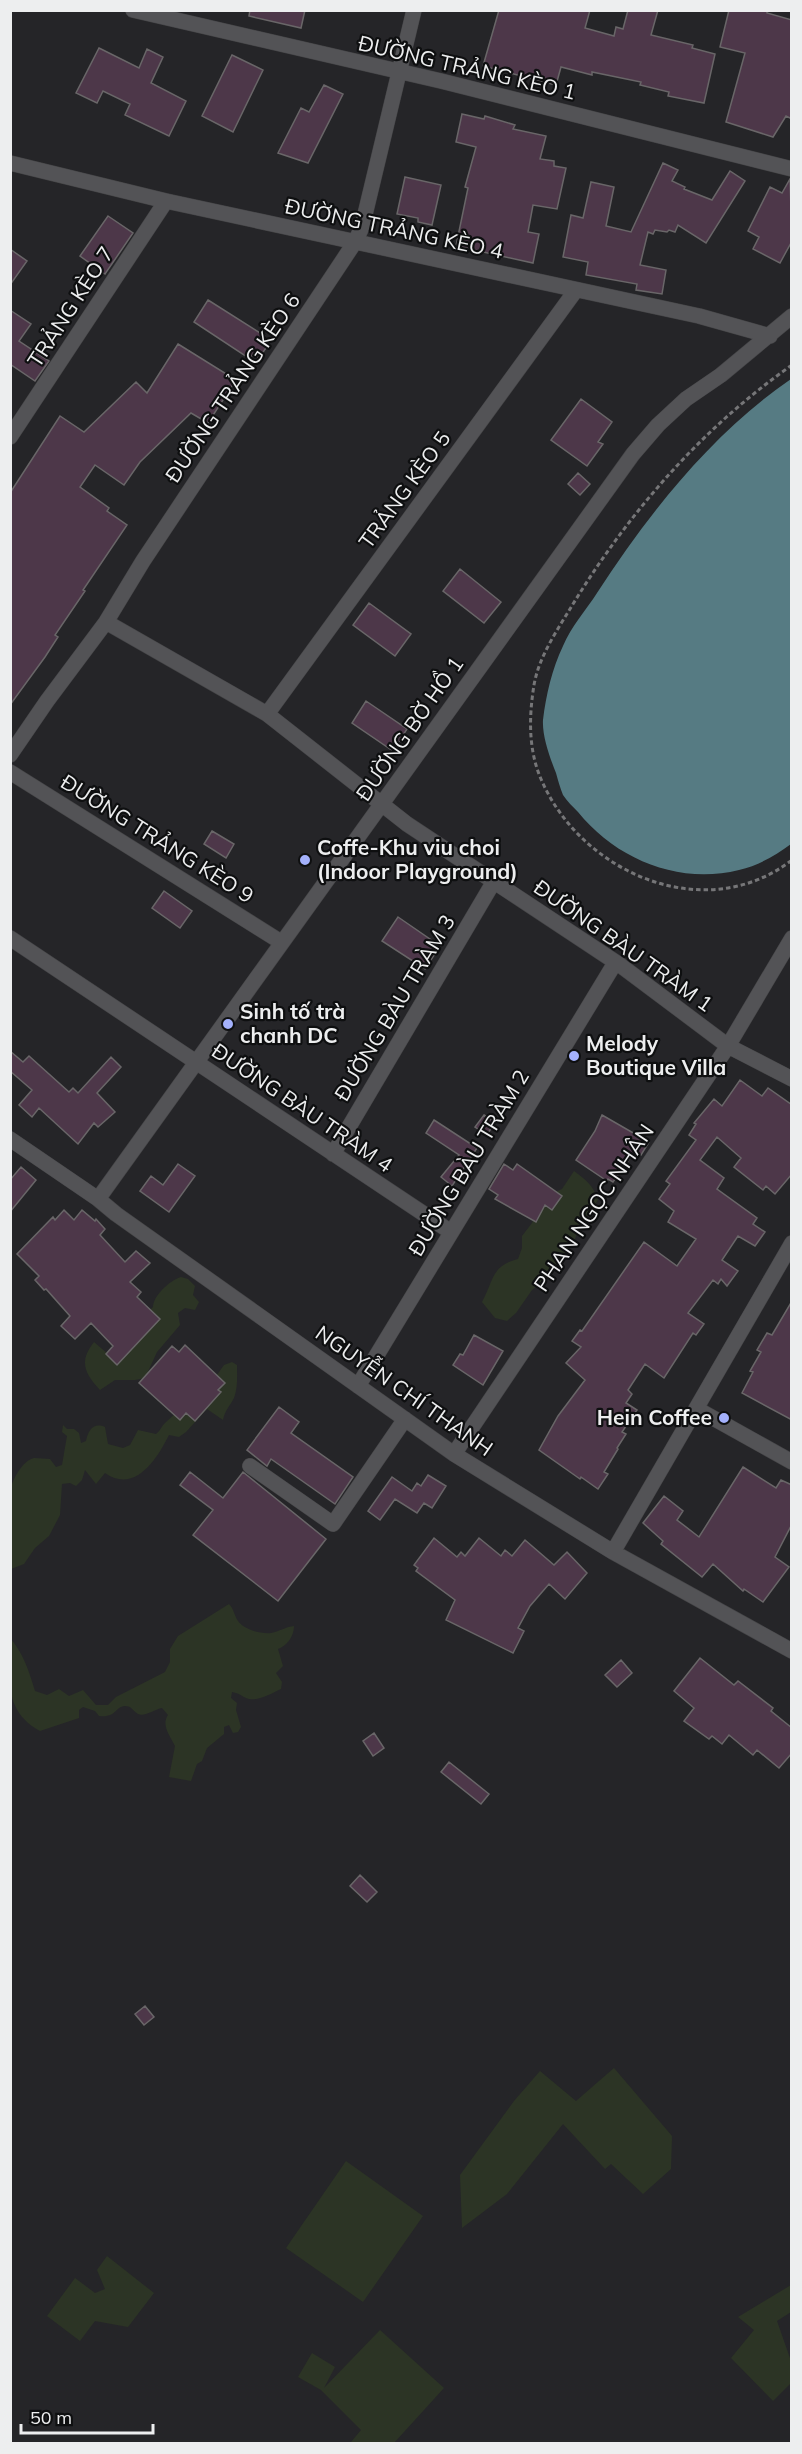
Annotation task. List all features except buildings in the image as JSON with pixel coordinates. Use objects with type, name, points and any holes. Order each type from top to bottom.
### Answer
[{"type":"street","name":"ĐƯỜNG TRẢNG KÈO 1","points":[[133,10],[441,81],[792,169]]},
{"type":"street","name":"ĐƯỜNG TRẢNG KÈO 6","points":[[10,755],[106,622],[142,561],[355,243],[363,227],[414,10]]},
{"type":"street","name":"ĐƯỜNG TRẢNG KÈO 4","points":[[10,163],[355,243],[699,316],[770,336]]},
{"type":"street","name":"TRẢNG KÈO 7","points":[[10,437],[166,201]]},
{"type":"street","name":"TRẢNG KÈO 5","points":[[267,714],[576,290]]},
{"type":"street","name":"ĐƯỜNG BỜ HỒ 1","points":[[98,1199],[633,454],[658,425],[686,399],[770,336],[792,316]]},
{"type":"street","name":"ĐƯỜNG BÀU TRÀM 1","points":[[106,622],[267,714],[381,806],[615,963],[728,1046]]},
{"type":"street","name":"ĐƯỜNG TRẢNG KÈO 9","points":[[10,772],[281,942]]},
{"type":"street","name":"ĐƯỜNG BÀU TRÀM 3","points":[[333,1154],[493,883]]},
{"type":"street","name":"ĐƯỜNG BÀU TRÀM 4","points":[[10,938],[451,1232]]},
{"type":"street","name":"PHAN NGỌC NHÂN","points":[[454,1454],[728,1046],[792,938]]},
{"type":"street","name":"ĐƯỜNG BÀU TRÀM 2","points":[[358,1386],[615,963]]},
{"type":"street","points":[[728,1046],[792,1079]]},
{"type":"street","name":"NGUYỄN CHÍ THANH","points":[[10,1139],[98,1199],[454,1454],[613,1552],[792,1652]]},
{"type":"street","points":[[613,1552],[792,1243]]},
{"type":"street","points":[[697,1409],[792,1462]]},
{"type":"street","points":[[249,1466],[333,1524],[405,1419]]},
{"type":"path","points":[[792,365],[746,399],[699,441],[655,490],[594,570],[555,633],[544,657],[535,682],[530,731],[540,777],[552,801],[581,839],[601,856],[619,867],[649,880],[687,889],[709,890],[757,880],[792,860]]},
{"type":"green space","points":[[574,1171],[592,1187],[598,1200],[579,1228],[574,1242],[545,1280],[532,1290],[516,1313],[507,1321],[495,1318],[482,1302],[494,1275],[509,1262],[518,1259],[522,1248],[522,1236],[532,1223],[537,1209],[547,1196],[562,1189]]},
{"type":"green space","points":[[181,1277],[188,1279],[195,1286],[193,1295],[199,1302],[195,1310],[185,1308],[178,1313],[180,1325],[157,1352],[145,1378],[115,1380],[100,1390],[90,1378],[85,1367],[86,1355],[94,1342],[108,1354],[153,1307],[163,1289]]},
{"type":"green space","points":[[232,1362],[237,1365],[236,1390],[223,1420],[207,1409],[179,1437],[169,1435],[151,1463],[135,1477],[116,1478],[105,1473],[96,1484],[85,1470],[82,1480],[76,1486],[70,1483],[62,1484],[60,1515],[49,1536],[35,1548],[24,1564],[11,1569],[11,1486],[22,1467],[34,1458],[50,1459],[56,1467],[62,1465],[67,1436],[62,1432],[63,1425],[79,1433],[81,1443],[86,1441],[94,1427],[105,1427],[108,1444],[123,1448],[130,1445],[138,1430],[156,1434],[165,1423],[204,1389],[224,1365]]},
{"type":"green space","points":[[229,1604],[241,1624],[255,1631],[271,1633],[294,1626],[289,1640],[278,1649],[283,1666],[276,1673],[282,1682],[281,1689],[254,1699],[232,1692],[231,1698],[237,1703],[236,1710],[241,1727],[238,1732],[233,1733],[229,1725],[224,1727],[224,1734],[207,1748],[202,1761],[197,1764],[191,1781],[169,1777],[175,1746],[165,1723],[168,1715],[162,1708],[141,1715],[125,1706],[112,1714],[99,1716],[95,1711],[83,1707],[79,1710],[79,1718],[40,1731],[28,1723],[14,1703],[10,1679],[11,1639],[23,1657],[35,1691],[47,1695],[59,1689],[69,1696],[83,1690],[96,1705],[108,1705],[116,1697],[165,1672],[170,1662],[170,1649],[178,1636]]},
{"type":"green space","points":[[614,2068],[672,2136],[671,2169],[643,2194],[611,2164],[605,2169],[563,2124],[507,2194],[462,2228],[460,2175],[514,2101],[540,2071],[576,2101]]},
{"type":"green space","points":[[346,2161],[423,2216],[363,2302],[286,2248]]},
{"type":"green space","points":[[107,2256],[154,2293],[128,2327],[95,2321],[80,2341],[47,2316],[75,2278],[95,2293],[105,2289],[97,2270]]},
{"type":"green space","points":[[791,2285],[791,2312],[777,2321],[791,2361],[791,2383],[773,2401],[731,2358],[754,2330],[738,2317]]},
{"type":"green space","points":[[380,2330],[444,2388],[394,2443],[353,2443],[351,2442],[361,2430],[321,2390],[298,2377],[312,2353],[335,2367],[324,2388]]},
{"type":"water","points":[[791,379],[791,844],[766,860],[739,870],[716,874],[671,871],[630,855],[611,843],[593,829],[563,795],[544,733],[543,720],[550,682],[570,632],[660,504],[709,449],[735,424]]},
{"type":"place","name":"Coffe-Khu viu choi (Indoor Playground)","points":[[305,860]]},
{"type":"place","name":"Sinh tố trà chanh DC","points":[[228,1024]]},
{"type":"place","name":"Melody Boutique Villa","points":[[574,1056]]},
{"type":"place","name":"Hein Coffee","points":[[724,1418]]}]
